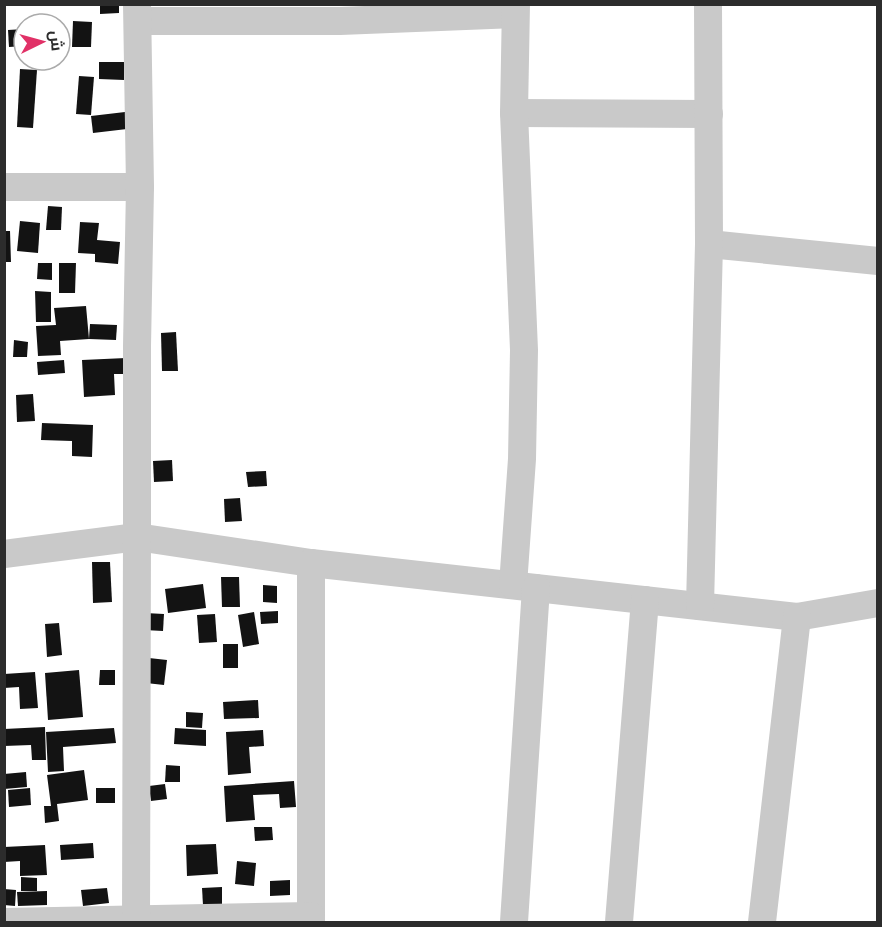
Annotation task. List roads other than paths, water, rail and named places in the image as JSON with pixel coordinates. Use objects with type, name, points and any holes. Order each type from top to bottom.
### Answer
[{"type":"street","points":[[700,606],[709,244],[708,4]]},
{"type":"street","points":[[136,921],[137,346],[140,187],[138,13],[340,21],[515,9],[514,112],[524,350],[522,459],[524,586],[514,922]]},
{"type":"street","points":[[514,112],[709,114]]},
{"type":"street","points":[[4,187],[140,187]]},
{"type":"street","points":[[709,244],[878,261]]},
{"type":"street","points":[[4,554],[137,537],[311,563],[797,616],[878,603]]},
{"type":"street","points":[[4,922],[311,919],[311,563]]},
{"type":"street","points":[[619,922],[645,600]]},
{"type":"street","points":[[762,922],[797,616]]}]
